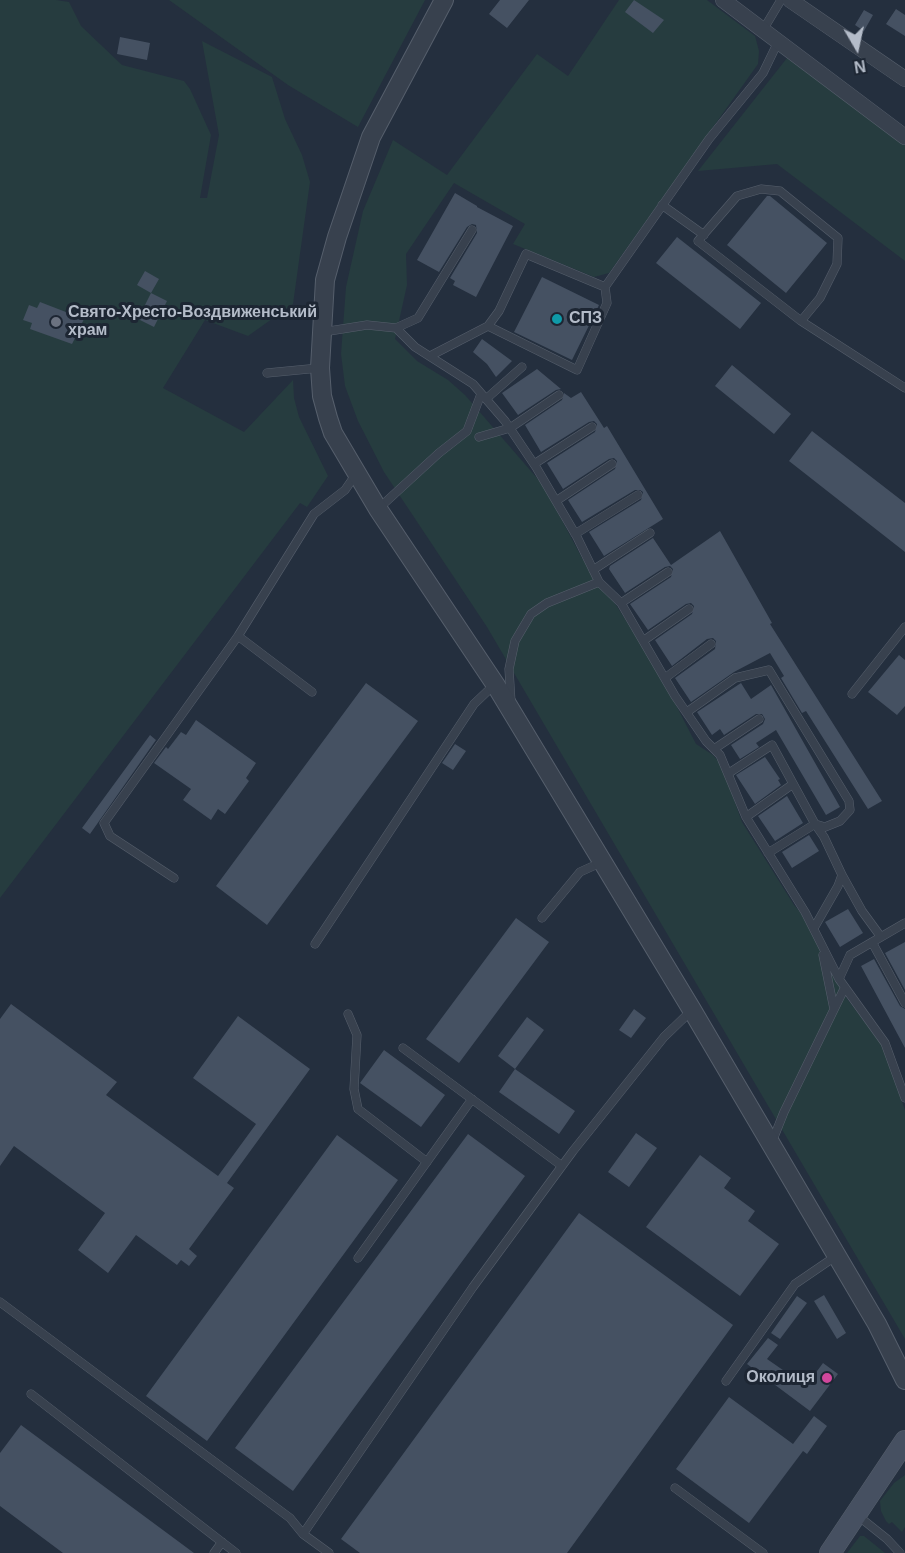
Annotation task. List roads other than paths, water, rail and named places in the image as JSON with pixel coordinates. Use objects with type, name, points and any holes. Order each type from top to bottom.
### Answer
[{"type":"main road","points":[[830,1553],[905,1441]]},
{"type":"street","points":[[444,0],[371,137],[325,280],[320,368],[322,396],[328,418],[333,432],[378,509],[495,684],[692,1010],[877,1324],[905,1380]]},
{"type":"street","points":[[723,0],[905,137]]},
{"type":"street","points":[[790,0],[905,79]]},
{"type":"lane","points":[[763,30],[781,0]]},
{"type":"lane","points":[[488,326],[577,370],[607,303],[605,287],[709,139],[763,73],[778,42]]},
{"type":"lane","points":[[801,321],[820,298],[837,264],[838,238],[780,191],[761,189],[737,196],[698,241],[801,321],[905,388]]},
{"type":"lane","points":[[662,205],[704,235]]},
{"type":"lane","points":[[321,333],[367,325],[396,328],[418,318],[472,230]]},
{"type":"lane","points":[[429,356],[488,326],[499,311],[526,254],[605,287]]},
{"type":"lane","points":[[396,328],[415,347],[473,384],[510,428],[534,464],[575,534],[599,582],[621,603],[687,712],[720,755],[746,817],[814,928],[844,989],[885,1043],[905,1098]]},
{"type":"lane","points":[[378,509],[467,430],[483,397],[522,367]]},
{"type":"lane","points":[[267,373],[320,368]]},
{"type":"lane","points":[[479,437],[510,428],[559,395]]},
{"type":"lane","points":[[534,464],[591,427]]},
{"type":"lane","points":[[556,501],[612,464]]},
{"type":"lane","points":[[174,878],[110,836],[104,824],[238,636],[314,514],[345,490],[357,472]]},
{"type":"lane","points":[[575,534],[638,495]]},
{"type":"lane","points":[[593,570],[650,533]]},
{"type":"lane","points":[[621,603],[668,572]]},
{"type":"lane","points":[[510,709],[511,659],[515,641],[531,614],[547,603],[599,582]]},
{"type":"lane","points":[[643,641],[689,609]]},
{"type":"lane","points":[[852,694],[905,627]]},
{"type":"lane","points":[[238,636],[312,692]]},
{"type":"lane","points":[[665,678],[711,644]]},
{"type":"lane","points":[[687,712],[735,678],[769,670],[849,801],[850,810],[840,821],[825,827],[815,824],[768,853]]},
{"type":"lane","points":[[315,944],[474,704],[495,684]]},
{"type":"lane","points":[[714,749],[759,719]]},
{"type":"lane","points":[[729,773],[772,745],[824,837],[861,911],[881,937]]},
{"type":"lane","points":[[746,817],[793,784]]},
{"type":"lane","points":[[542,918],[580,873],[602,862]]},
{"type":"lane","points":[[814,928],[842,875]]},
{"type":"lane","points":[[839,979],[850,955],[905,923]]},
{"type":"lane","points":[[821,942],[834,1009]]},
{"type":"lane","points":[[873,942],[905,1003]]},
{"type":"lane","points":[[771,1146],[784,1112],[844,989]]},
{"type":"lane","points":[[303,1534],[473,1287],[562,1166],[664,1037],[692,1010]]},
{"type":"lane","points":[[348,1014],[357,1035],[354,1089],[358,1109],[427,1162]]},
{"type":"lane","points":[[403,1048],[562,1166]]},
{"type":"lane","points":[[358,1258],[472,1099]]},
{"type":"lane","points":[[726,1381],[795,1284],[836,1256]]},
{"type":"lane","points":[[0,1302],[290,1518],[303,1534],[330,1553]]},
{"type":"lane","points":[[31,1394],[236,1553]]},
{"type":"lane","points":[[675,1488],[763,1553]]},
{"type":"lane","points":[[857,1515],[887,1539],[900,1553]]},
{"type":"lane","points":[[214,1553],[222,1542]]},
{"type":"place","name":"СПЗ","points":[[557,319]]},
{"type":"place","name":"Свято-Хресто-Воздвиженський храм","points":[[56,322]]},
{"type":"place","name":"Околиця","points":[[827,1378]]}]
